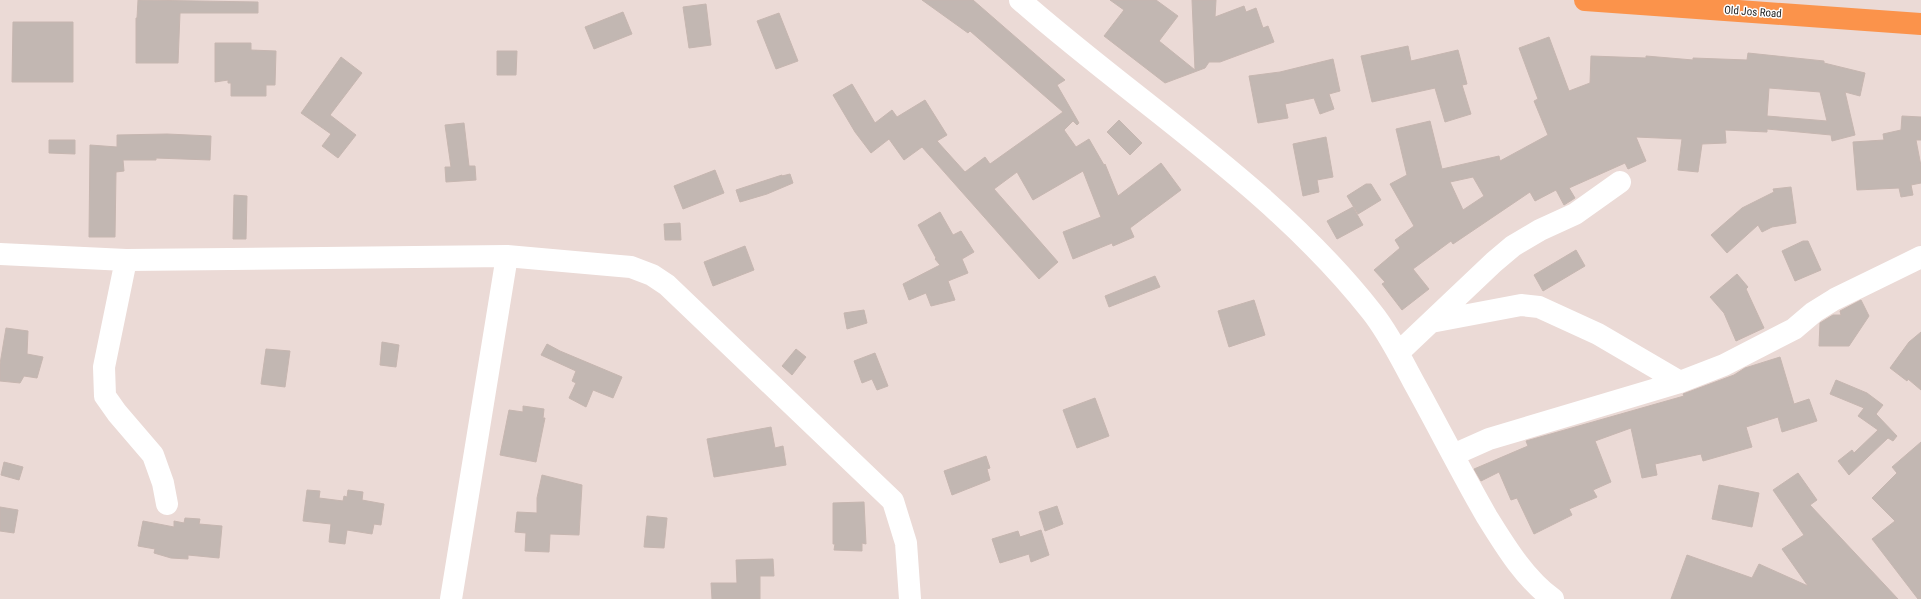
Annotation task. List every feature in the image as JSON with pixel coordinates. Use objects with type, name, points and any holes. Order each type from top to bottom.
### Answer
[{"type":"main road","name":"Old Jos Road","points":[[1585,0],[1921,24]]},
{"type":"street","points":[[1020,0],[1202,146],[1304,237],[1350,285],[1372,313],[1398,353],[1468,485],[1502,541],[1534,582],[1553,599]]},
{"type":"street","points":[[1398,353],[1513,246],[1540,230],[1575,214],[1620,182]]},
{"type":"street","points":[[0,254],[126,260],[508,256],[631,266],[652,275],[667,285],[894,501],[906,543],[910,599]]},
{"type":"street","points":[[451,599],[508,256]]},
{"type":"street","points":[[1453,455],[1488,439],[1680,382],[1751,352],[1794,328],[1814,312],[1835,299],[1921,257]]},
{"type":"street","points":[[126,260],[104,367],[105,396],[117,413],[152,455],[163,483],[167,504]]},
{"type":"street","points":[[1431,322],[1521,305],[1539,307],[1598,334],[1680,382]]},
{"type":"building","points":[[138,0],[258,2],[258,13],[180,13],[178,63],[136,63],[136,18]]},
{"type":"building","points":[[922,0],[973,0],[1065,80],[1057,85],[1079,123],[1077,125],[1073,121],[1064,130],[1076,147],[1089,139],[1104,165],[1105,164],[1118,196],[1161,163],[1181,190],[1130,228],[1134,237],[1113,246],[1112,243],[1073,259],[1063,232],[1101,217],[1083,171],[1033,200],[1017,172],[994,189],[1058,262],[1039,279],[922,147],[904,160],[889,139],[871,153],[855,132],[833,95],[852,84],[875,123],[892,110],[897,117],[925,100],[947,135],[937,141],[965,172],[985,157],[990,164],[1063,112],[970,31],[968,33]]},
{"type":"building","points":[[1110,0],[1156,0],[1178,16],[1159,41],[1195,70],[1192,0],[1216,0],[1215,17],[1244,6],[1246,12],[1256,8],[1263,28],[1268,26],[1274,42],[1220,62],[1209,62],[1205,68],[1165,83],[1104,36],[1124,10]]},
{"type":"building","points":[[706,4],[711,45],[689,48],[683,7]]},
{"type":"building","points":[[623,12],[632,34],[594,49],[585,27]]},
{"type":"building","points":[[779,13],[798,61],[776,69],[757,21]]},
{"type":"building","points":[[13,22],[73,22],[73,82],[12,82]]},
{"type":"building","points":[[1549,37],[1569,91],[1590,83],[1591,56],[1646,58],[1646,56],[1693,60],[1693,58],[1747,60],[1748,53],[1824,61],[1824,63],[1865,73],[1860,96],[1845,92],[1855,135],[1832,141],[1831,135],[1767,129],[1767,132],[1725,130],[1726,143],[1702,144],[1698,172],[1678,170],[1682,139],[1636,137],[1646,161],[1628,169],[1625,163],[1569,188],[1575,198],[1564,205],[1556,190],[1535,201],[1530,192],[1453,244],[1451,241],[1413,269],[1429,289],[1402,310],[1382,284],[1385,282],[1374,270],[1400,248],[1395,240],[1414,226],[1390,184],[1407,175],[1396,129],[1430,121],[1442,169],[1499,156],[1500,161],[1548,135],[1534,101],[1538,99],[1519,48]],"holes":[[[1769,88],[1820,92],[1827,121],[1767,116]],[[1473,177],[1484,196],[1463,210],[1450,182]]]},
{"type":"building","points":[[215,43],[251,43],[251,50],[276,51],[275,85],[266,85],[266,96],[231,96],[231,83],[228,83],[228,80],[215,82]]},
{"type":"building","points":[[1408,46],[1411,61],[1458,50],[1467,84],[1462,85],[1471,114],[1445,122],[1435,88],[1372,102],[1361,56]]},
{"type":"building","points":[[497,51],[517,51],[516,75],[497,75]]},
{"type":"building","points":[[341,57],[362,73],[330,115],[356,135],[338,158],[322,146],[331,134],[301,113]]},
{"type":"building","points":[[1333,59],[1340,91],[1329,94],[1334,109],[1320,114],[1314,98],[1285,104],[1288,118],[1258,123],[1249,76],[1280,72]]},
{"type":"building","points":[[1902,116],[1921,117],[1921,140],[1916,140],[1921,166],[1921,183],[1911,185],[1913,195],[1901,197],[1899,188],[1857,190],[1853,142],[1884,140],[1883,134],[1901,130]]},
{"type":"building","points":[[1119,120],[1142,143],[1130,155],[1107,132]]},
{"type":"building","points":[[464,123],[469,166],[475,166],[476,180],[446,182],[445,167],[451,167],[445,125]]},
{"type":"building","points":[[167,134],[211,136],[210,160],[156,158],[156,160],[123,160],[124,171],[116,172],[115,237],[89,237],[90,145],[117,147],[117,135]]},
{"type":"building","points":[[1326,137],[1333,177],[1317,180],[1319,192],[1303,196],[1293,144]]},
{"type":"building","points":[[49,140],[75,140],[75,154],[49,153]]},
{"type":"building","points":[[715,170],[724,193],[683,209],[674,186]]},
{"type":"building","points":[[790,174],[793,183],[767,194],[740,202],[736,190],[782,175]]},
{"type":"building","points":[[1366,184],[1371,184],[1381,200],[1358,214],[1347,196]]},
{"type":"building","points":[[1791,187],[1796,223],[1772,227],[1762,232],[1758,225],[1727,253],[1711,235],[1742,208],[1774,192],[1773,189]]},
{"type":"building","points":[[234,195],[247,196],[246,239],[233,239]]},
{"type":"building","points":[[1353,207],[1363,225],[1337,239],[1327,221]]},
{"type":"building","points":[[940,212],[953,235],[961,231],[974,252],[962,259],[968,273],[948,281],[955,300],[931,306],[926,293],[909,300],[903,284],[940,265],[935,259],[936,258],[918,225]]},
{"type":"building","points":[[680,223],[681,240],[665,240],[664,224]]},
{"type":"building","points":[[1803,241],[1808,241],[1821,270],[1795,281],[1782,251]]},
{"type":"building","points":[[745,246],[754,270],[713,286],[704,262]]},
{"type":"building","points":[[1576,250],[1585,266],[1543,291],[1534,275]]},
{"type":"building","points":[[1737,274],[1748,287],[1746,289],[1764,328],[1736,341],[1724,313],[1710,297]]},
{"type":"building","points":[[1155,276],[1160,287],[1109,307],[1105,296]]},
{"type":"building","points":[[1254,300],[1265,335],[1229,347],[1218,311]]},
{"type":"building","points":[[1861,300],[1869,316],[1849,346],[1819,346],[1820,323],[1833,315],[1841,315],[1840,311]]},
{"type":"building","points":[[864,310],[867,323],[847,329],[844,313]]},
{"type":"building","points":[[6,328],[28,331],[27,354],[43,357],[37,378],[24,376],[20,383],[0,381],[0,364]]},
{"type":"building","points":[[1921,332],[1921,390],[1908,379],[1907,381],[1890,368],[1909,342]]},
{"type":"building","points":[[382,342],[399,345],[396,367],[380,365]]},
{"type":"building","points":[[547,344],[622,377],[613,398],[593,390],[586,407],[569,398],[576,383],[572,381],[576,371],[541,355]]},
{"type":"building","points":[[266,349],[290,351],[285,387],[261,384]]},
{"type":"building","points":[[796,349],[806,357],[792,375],[782,366]]},
{"type":"building","points":[[875,353],[888,386],[877,390],[872,379],[862,383],[854,361]]},
{"type":"building","points":[[1780,357],[1794,404],[1809,399],[1817,421],[1782,432],[1778,417],[1746,427],[1752,447],[1703,461],[1701,454],[1655,464],[1657,475],[1642,478],[1631,428],[1595,441],[1611,482],[1593,490],[1597,497],[1569,509],[1572,515],[1534,534],[1517,498],[1511,500],[1499,472],[1481,481],[1474,469],[1528,446],[1526,441],[1684,396],[1683,394],[1734,375],[1745,368]]},
{"type":"building","points":[[1836,380],[1867,393],[1883,405],[1876,414],[1897,436],[1893,441],[1888,438],[1849,475],[1838,461],[1852,450],[1854,453],[1878,430],[1858,416],[1864,408],[1830,394]]},
{"type":"building","points":[[1095,398],[1109,436],[1077,448],[1063,410]]},
{"type":"building","points":[[523,406],[544,409],[543,418],[545,418],[536,462],[500,455],[509,410],[523,412]]},
{"type":"building","points":[[771,427],[775,448],[783,446],[786,465],[714,477],[707,439]]},
{"type":"building","points":[[1921,442],[1921,599],[1918,599],[1872,539],[1895,521],[1872,498],[1897,473],[1892,467]]},
{"type":"building","points":[[986,456],[990,468],[987,469],[990,480],[952,495],[944,471]]},
{"type":"building","points":[[4,462],[23,467],[19,480],[1,475]]},
{"type":"building","points":[[1798,473],[1817,500],[1810,505],[1898,599],[1671,599],[1687,555],[1752,578],[1759,564],[1808,586],[1782,549],[1804,535],[1773,490]]},
{"type":"building","points":[[542,475],[582,485],[579,535],[550,534],[549,552],[525,551],[526,533],[515,532],[517,512],[537,513],[537,498]]},
{"type":"building","points":[[1719,485],[1759,493],[1752,527],[1712,519]]},
{"type":"building","points":[[307,490],[320,491],[319,498],[343,501],[344,496],[347,497],[348,490],[363,492],[362,500],[384,504],[381,525],[374,524],[372,534],[347,530],[345,544],[329,542],[331,524],[303,521]]},
{"type":"building","points":[[864,502],[866,544],[862,543],[862,551],[834,550],[833,503]]},
{"type":"building","points":[[1057,506],[1063,524],[1045,531],[1039,512]]},
{"type":"building","points":[[0,507],[18,510],[14,533],[0,531]]},
{"type":"building","points":[[647,516],[667,518],[664,548],[644,547]]},
{"type":"building","points":[[185,518],[200,519],[199,524],[222,526],[219,558],[188,555],[188,559],[171,558],[154,553],[155,549],[138,546],[143,521],[174,527],[174,521],[184,523]]},
{"type":"building","points":[[1041,530],[1049,555],[1031,562],[1029,554],[1000,563],[992,539],[1018,531],[1020,537]]},
{"type":"building","points":[[773,559],[774,576],[760,576],[760,599],[712,599],[711,583],[737,583],[736,560]]}]
